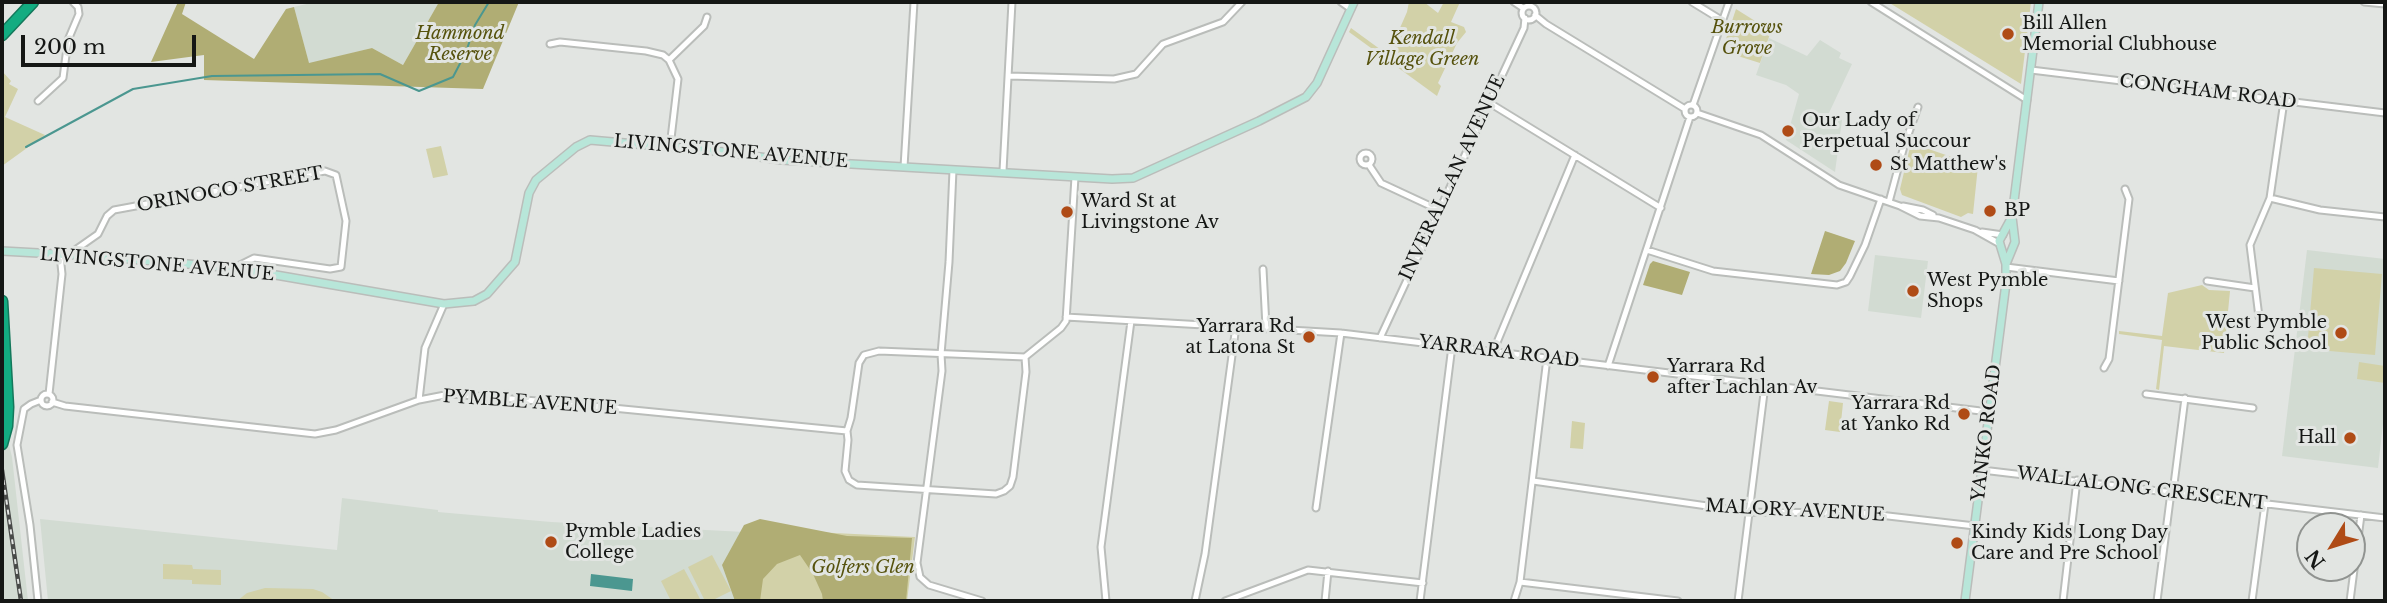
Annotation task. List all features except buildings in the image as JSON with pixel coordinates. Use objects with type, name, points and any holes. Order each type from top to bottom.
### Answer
[{"type":"highway","points":[[2,25],[24,2]]},
{"type":"highway","points":[[2,35],[33,2]]},
{"type":"highway","points":[[2,301],[8,396],[7,426],[2,444]]},
{"type":"street","points":[[38,102],[63,78],[68,40],[79,14],[78,7],[73,2]]},
{"type":"street","points":[[904,167],[914,2]]},
{"type":"street","points":[[1003,171],[1012,2]]},
{"type":"street","points":[[1009,76],[1114,79],[1136,74],[1163,44],[1223,22],[1242,2]]},
{"type":"street","points":[[1341,2],[1352,5]]},
{"type":"street","points":[[1514,2],[1523,8]]},
{"type":"street","points":[[1692,2],[1723,21]]},
{"type":"street","points":[[1685,109],[1693,105],[1729,2]]},
{"type":"street","points":[[1871,2],[2027,100]]},
{"type":"street","name":"YANKO ROAD","points":[[1965,601],[2006,266],[2013,243],[2012,217],[2039,2]]},
{"type":"street","points":[[2364,2],[2385,4]]},
{"type":"street","points":[[1523,8],[1534,4],[1535,15],[1546,24],[1685,109],[1689,117]]},
{"type":"street","name":"LIVINGSTONE AVENUE","points":[[2,251],[235,268],[444,304],[480,299],[517,257],[532,187],[541,173],[576,147],[597,139],[782,160],[1124,179],[1140,175],[1296,103],[1313,89],[1352,5]]},
{"type":"street","points":[[1523,8],[1522,15],[1525,18],[1532,19],[1535,15]]},
{"type":"street","points":[[669,60],[704,26],[707,17]]},
{"type":"street","name":"INVERALLAN AVENUE","points":[[1380,338],[1524,28],[1525,18]]},
{"type":"street","points":[[550,44],[560,42],[646,51],[663,55],[669,60],[678,79],[670,147]]},
{"type":"street","name":"CONGHAM ROAD","points":[[2031,70],[2385,113]]},
{"type":"street","points":[[2259,317],[2250,245],[2270,198],[2284,101]]},
{"type":"street","points":[[1488,102],[1661,208]]},
{"type":"street","points":[[1693,105],[1697,113]]},
{"type":"street","points":[[1889,202],[1918,107]]},
{"type":"street","points":[[1608,366],[1689,117],[1697,113],[1761,135],[1839,185],[1900,205],[1920,216],[1939,218],[1979,231],[2010,235],[2013,243],[2007,250],[1979,231]]},
{"type":"street","points":[[1493,352],[1575,155]]},
{"type":"street","points":[[1369,165],[1381,183],[1438,211]]},
{"type":"street","points":[[953,170],[942,371],[917,563],[920,577],[929,585],[982,601]]},
{"type":"street","name":"ORINOCO STREET","points":[[64,255],[99,234],[107,216],[114,210],[325,171],[336,176],[346,221],[341,267],[330,269],[254,258],[235,268]]},
{"type":"street","points":[[1025,357],[1026,372],[1013,477],[1010,486],[1004,491],[996,494],[858,485],[849,480],[845,471],[848,440],[846,431],[851,418],[859,363],[864,355],[878,351],[1025,357],[1062,328],[1066,317],[1075,177]]},
{"type":"street","points":[[2104,368],[2109,359],[2129,199],[2125,189]]},
{"type":"street","points":[[2270,198],[2320,210],[2385,217]]},
{"type":"street","points":[[1647,250],[1713,271],[1837,285],[1846,282],[1850,276],[1865,245],[1881,199]]},
{"type":"street","name":"YANKO ROAD","points":[[2006,266],[2000,245],[2012,217]]},
{"type":"street","points":[[52,402],[49,394],[64,255]]},
{"type":"street","points":[[2006,266],[2119,281]]},
{"type":"street","points":[[1263,269],[1266,327]]},
{"type":"street","points":[[2207,281],[2255,288]]},
{"type":"street","points":[[419,400],[425,348],[444,304]]},
{"type":"street","name":"YARRARA ROAD","points":[[1066,317],[1341,333],[1989,412]]},
{"type":"street","points":[[1106,601],[1101,547],[1131,321]]},
{"type":"street","points":[[1195,601],[1206,554],[1236,326]]},
{"type":"street","points":[[1316,508],[1341,333]]},
{"type":"street","points":[[1420,601],[1452,346]]},
{"type":"street","points":[[1514,601],[1521,582],[1547,358]]},
{"type":"street","points":[[1738,601],[1765,385]]},
{"type":"street","points":[[38,601],[18,445],[24,409],[49,394]]},
{"type":"street","name":"PYMBLE AVENUE","points":[[41,400],[45,405],[52,402],[65,406],[315,434],[336,430],[419,400],[450,394],[846,431]]},
{"type":"street","points":[[2146,394],[2253,408]]},
{"type":"street","points":[[2157,601],[2185,398]]},
{"type":"street","name":"WALLALONG CRESCENT","points":[[1982,470],[2335,512]]},
{"type":"street","points":[[2063,601],[2077,480]]},
{"type":"street","name":"MALORY AVENUE","points":[[1533,481],[1749,512],[1862,513],[1975,526]]},
{"type":"street","points":[[2252,601],[2265,504]]},
{"type":"street","name":"WALLALONG CRESCENT","points":[[2366,516],[2385,518]]},
{"type":"street","points":[[1225,601],[1308,570],[1423,583]]},
{"type":"street","points":[[1325,601],[1328,571]]},
{"type":"street","points":[[1521,582],[1678,601]]},
{"type":"street","points":[[2350,601],[2352,582]]},
{"type":"shaded area","points":[[315,2],[439,2],[403,65],[372,48],[309,64],[294,7]]},
{"type":"shaded area","name":"Our Lady of Perpetual Succour","points":[[1769,38],[1807,56],[1820,40],[1841,53],[1839,58],[1852,64],[1828,115],[1842,120],[1835,172],[1786,140],[1799,94],[1786,85],[1756,75]]},
{"type":"shaded area","name":"West Pymble Public School","points":[[2307,250],[2385,259],[2385,406],[2378,468],[2282,456]]},
{"type":"shaded area","points":[[1875,255],[1928,261],[1921,318],[1868,311]]},
{"type":"shaded area","points":[[2,417],[12,457],[28,601],[4,601]]},
{"type":"shaded area","name":"Pymble Ladies College","points":[[342,498],[438,512],[551,522],[764,533],[757,601],[48,601],[40,519],[337,550]]},
{"type":"green space","name":"Hammond Reserve","points":[[178,2],[186,2],[182,14],[254,59],[286,9],[294,7],[309,63],[372,48],[403,65],[439,2],[519,2],[483,89],[204,80],[204,55],[151,62]]},
{"type":"green space","name":"Kendall Village Green","points":[[1409,2],[1424,2],[1438,13],[1444,2],[1460,2],[1451,22],[1464,27],[1466,32],[1457,43],[1438,83],[1441,86],[1437,96],[1349,32],[1351,28],[1388,55]]},
{"type":"green space","points":[[1888,2],[2031,2],[2021,84]]},
{"type":"green space","name":"Burrows Grove","points":[[1736,9],[1771,31],[1760,63],[1722,51]]},
{"type":"green space","points":[[2,71],[11,81],[9,84],[18,89],[5,117],[45,135],[2,166]]},
{"type":"green space","points":[[1911,143],[1978,166],[1973,214],[1968,213],[1961,217],[1902,195],[1900,189]]},
{"type":"green space","points":[[441,146],[448,175],[433,178],[426,149]]},
{"type":"green space","points":[[1825,231],[1855,241],[1840,271],[1829,275],[1811,274]]},
{"type":"green space","points":[[1653,261],[1690,272],[1682,295],[1643,285]]},
{"type":"green space","points":[[2314,268],[2382,274],[2375,355],[2307,349]]},
{"type":"green space","points":[[2202,285],[2209,290],[2230,291],[2224,353],[2164,346],[2159,390],[2156,389],[2162,340],[2119,334],[2119,331],[2162,336],[2168,293]]},
{"type":"green space","points":[[2359,362],[2385,366],[2385,383],[2357,379]]},
{"type":"green space","points":[[1829,401],[1843,403],[1840,432],[1825,430]]},
{"type":"green space","points":[[1572,421],[1585,423],[1583,449],[1570,448]]},
{"type":"green space","points":[[760,519],[847,536],[912,538],[906,601],[823,601],[813,574],[800,555],[777,564],[763,579],[760,601],[735,601],[722,565],[744,525]]},
{"type":"green space","name":"Golfers Glen","points":[[794,531],[915,537],[907,601],[757,601],[760,575]]},
{"type":"green space","points":[[712,555],[731,591],[711,601],[705,601],[688,567]]},
{"type":"green space","points":[[163,564],[221,570],[221,585],[163,579]]},
{"type":"green space","points":[[684,569],[701,601],[671,601],[661,581]]},
{"type":"green space","points":[[265,588],[313,589],[335,601],[237,601],[247,593]]},
{"type":"water","points":[[591,574],[633,579],[632,591],[590,586]]},
{"type":"waterway","points":[[26,147],[133,89],[212,76],[380,74],[419,91],[453,77],[466,52],[475,25],[489,2]]},
{"type":"railway","points":[[2,470],[21,601]]},
{"type":"place","name":"Bill Allen Memorial Clubhouse","points":[[2008,34]]},
{"type":"place","name":"Our Lady of Perpetual Succour","points":[[1788,131]]},
{"type":"place","name":"St Matthew's","points":[[1876,165]]},
{"type":"place","name":"BP","points":[[1990,211]]},
{"type":"place","name":"Ward St at Livingstone Av","points":[[1067,212]]},
{"type":"place","name":"West Pymble Shops","points":[[1913,291]]},
{"type":"place","name":"West Pymble Public School","points":[[2341,333]]},
{"type":"place","name":"Yarrara Rd at Latona St","points":[[1309,337]]},
{"type":"place","name":"Yarrara Rd after Lachlan Av","points":[[1653,377]]},
{"type":"place","name":"Yarrara Rd at Yanko Rd","points":[[1964,414]]},
{"type":"place","name":"Hall","points":[[2350,438]]},
{"type":"place","name":"Pymble Ladies College","points":[[551,542]]},
{"type":"place","name":"Kindy Kids Long Day Care and Pre School","points":[[1957,543]]}]
